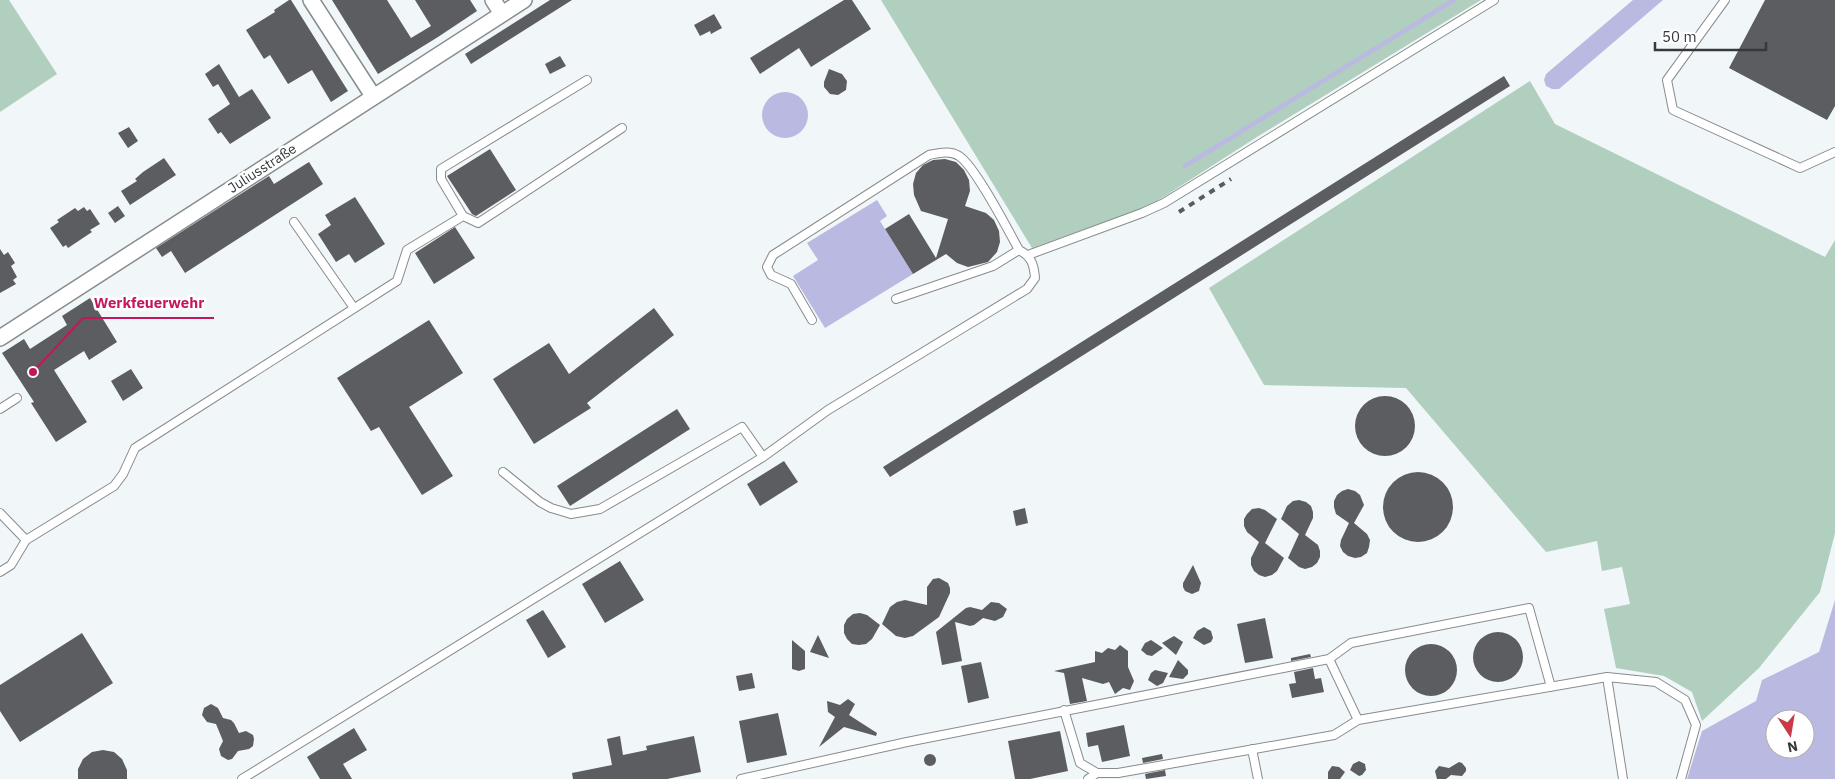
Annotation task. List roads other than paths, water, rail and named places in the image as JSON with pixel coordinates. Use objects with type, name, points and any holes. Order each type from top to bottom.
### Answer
[{"type":"street","points":[[311,0],[373,96]]},
{"type":"street","points":[[493,0],[502,14]]},
{"type":"street","name":"Juliusstraße","points":[[0,338],[524,0]]},
{"type":"lane","points":[[1028,255],[1142,213],[1164,202],[1494,0]]},
{"type":"lane","points":[[1726,0],[1667,80],[1673,110],[1800,168],[1835,152]]},
{"type":"lane","points":[[587,80],[441,169],[441,179],[463,216],[478,223],[622,128]]},
{"type":"lane","points":[[242,779],[764,457],[828,410],[1027,289],[1036,278],[1034,267],[1028,255],[1019,250],[974,172],[959,156],[945,152],[929,155],[773,255],[767,266],[771,275],[791,284],[812,320]]},
{"type":"lane","points":[[0,572],[11,565],[26,540],[114,486],[123,474],[135,448],[397,281],[407,250],[463,216]]},
{"type":"lane","points":[[294,222],[354,308]]},
{"type":"lane","points":[[896,299],[993,266],[1019,250]]},
{"type":"lane","points":[[0,409],[17,398]]},
{"type":"lane","points":[[503,472],[540,502],[551,508],[572,514],[600,509],[742,427],[764,457]]},
{"type":"lane","points":[[0,513],[26,540]]},
{"type":"lane","points":[[741,779],[907,742],[1329,659],[1351,643],[1529,608],[1551,687]]},
{"type":"lane","points":[[1329,659],[1358,720]]},
{"type":"lane","points":[[1064,710],[1080,763],[1096,773],[1118,773],[1334,735],[1358,720],[1607,677],[1656,682],[1685,700],[1696,725],[1681,779]]},
{"type":"lane","points":[[1607,677],[1623,779]]},
{"type":"lane","points":[[1252,749],[1258,779]]},
{"type":"lane","points":[[1088,779],[1096,773]]},
{"type":"water","points":[[1633,0],[1663,0],[1559,89],[1552,89],[1546,86],[1544,80],[1546,74]]},
{"type":"water","points":[[780,92],[790,92],[804,102],[808,115],[804,128],[798,134],[790,138],[780,138],[766,128],[762,120],[762,110],[772,96]]},
{"type":"water","points":[[877,200],[887,216],[880,221],[913,274],[825,328],[793,276],[818,260],[807,243]]},
{"type":"water","points":[[1835,600],[1835,779],[1687,779],[1702,731],[1756,701],[1762,680],[1819,652]]},
{"type":"waterway","points":[[1185,166],[1454,0]]},
{"type":"railway","points":[[1179,212],[1231,179]]},
{"type":"place","name":"Werkfeuerwehr","points":[[33,372]]}]
